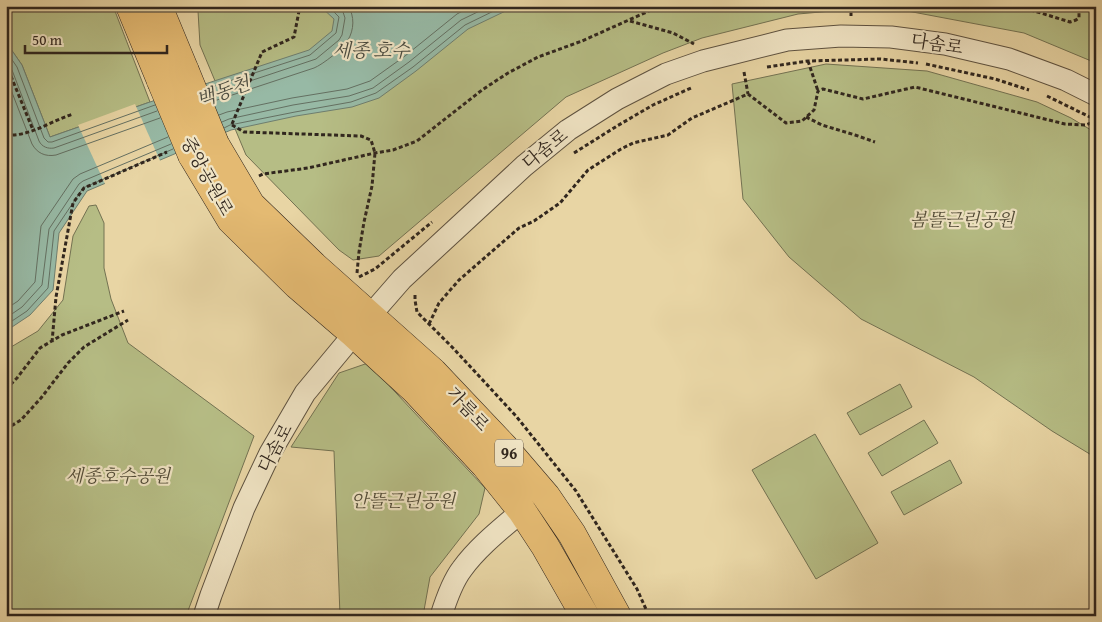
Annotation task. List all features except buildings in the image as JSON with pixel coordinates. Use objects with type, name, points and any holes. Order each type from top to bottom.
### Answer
[{"type":"main road","name":"중앙공원로","points":[[130,6],[173,76],[206,141],[251,205],[314,266],[362,325]]},
{"type":"main road","name":"중앙공원로","points":[[158,6],[173,76]]},
{"type":"main road","name":"가름로","points":[[362,325],[415,390],[485,465],[522,511],[545,546],[585,616]]},
{"type":"main road","name":"가름로","points":[[362,325],[433,372],[504,447],[546,496],[572,534],[617,616]]},
{"type":"street","name":"다솜로","points":[[204,616],[244,508],[270,454],[305,393],[402,279],[524,166],[568,130],[617,99],[666,74],[703,62],[787,40],[841,36],[891,37],[945,44],[1009,59],[1066,80],[1096,95]]},
{"type":"street","points":[[441,616],[450,590],[461,570],[475,553],[522,511]]},
{"type":"path","points":[[206,141],[262,52],[294,37],[300,6]]},
{"type":"path","points":[[256,178],[263,174],[308,168],[393,150],[417,141],[482,90],[508,73],[538,57],[582,42],[660,6]]},
{"type":"path","points":[[851,6],[851,16]]},
{"type":"path","points":[[1018,6],[1070,22],[1079,18],[1076,6]]},
{"type":"path","points":[[630,20],[673,33],[697,46]]},
{"type":"path","points":[[759,68],[808,61],[881,59],[924,63],[996,78],[1036,92]]},
{"type":"path","points":[[750,70],[744,72],[748,94],[786,123],[802,121],[814,110],[818,90],[808,61]]},
{"type":"path","points":[[6,64],[34,130]]},
{"type":"path","points":[[571,155],[653,105],[696,86]]},
{"type":"path","points":[[818,90],[863,99],[915,87],[1066,124],[1086,125],[1096,120]]},
{"type":"path","points":[[429,324],[439,303],[459,280],[518,228],[534,221],[560,203],[588,170],[620,149],[633,143],[668,135],[692,118],[748,94]]},
{"type":"path","points":[[1044,95],[1096,120]]},
{"type":"path","points":[[6,135],[20,135],[72,114]]},
{"type":"path","points":[[806,117],[822,126],[875,142]]},
{"type":"path","points":[[52,342],[56,297],[74,203],[84,188],[206,141],[244,132],[361,136],[371,140],[375,153],[372,186],[356,276]]},
{"type":"path","points":[[416,292],[414,300],[417,312],[516,416],[576,491],[637,589],[649,616]]},
{"type":"path","points":[[6,388],[18,378],[40,348],[62,336],[124,311]]},
{"type":"path","points":[[6,429],[21,420],[84,346],[128,320]]},
{"type":"green space","points":[[6,6],[113,6],[150,102],[50,137],[22,65],[6,42]]},
{"type":"green space","points":[[196,6],[1096,6],[1096,63],[1024,33],[902,10],[854,9],[798,14],[702,38],[663,53],[566,97],[379,256],[353,260],[339,250],[246,155],[200,45]]},
{"type":"green space","name":"봄뜰근린공원","points":[[826,64],[927,71],[1037,102],[1071,118],[1096,133],[1096,465],[1093,456],[1052,431],[974,377],[861,319],[789,257],[743,199],[732,84]]},
{"type":"green space","name":"세종호수공원","points":[[96,205],[104,223],[104,268],[111,299],[128,343],[254,436],[186,616],[6,616],[6,350],[38,331],[63,300],[73,236],[89,206]]},
{"type":"green space","name":"안뜰근린공원","points":[[368,363],[485,488],[479,514],[430,577],[423,616],[340,616],[334,451],[291,447],[339,373]]},
{"type":"green space","points":[[900,384],[912,407],[860,435],[847,413]]},
{"type":"green space","points":[[924,420],[938,443],[882,476],[868,453]]},
{"type":"green space","points":[[815,434],[878,543],[816,579],[752,470]]},
{"type":"green space","points":[[950,460],[962,483],[904,515],[891,492]]},
{"type":"water","name":"세종 호수","points":[[320,6],[516,6],[468,29],[379,98],[352,107],[296,116],[231,130],[87,191],[59,233],[53,290],[30,315],[6,331],[6,42],[22,65],[50,137],[309,50],[332,31],[334,19]]},
{"type":"pier","points":[[135,104],[161,163],[106,186],[78,125]]},
{"type":"water label","name":"백동천","points":[[223,91]]}]
